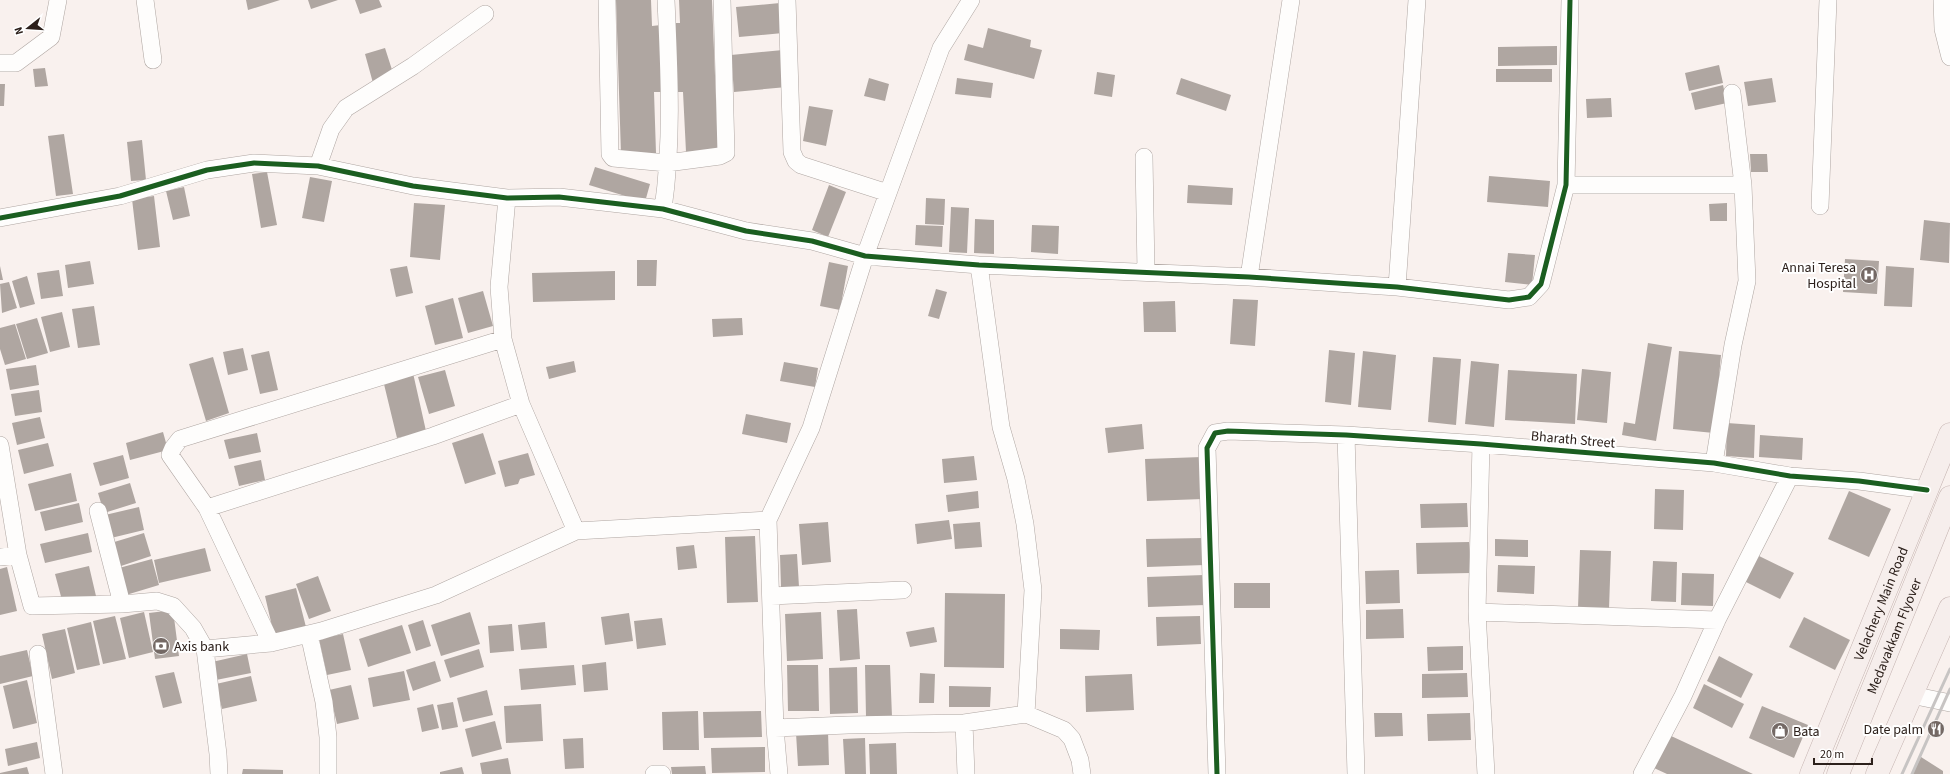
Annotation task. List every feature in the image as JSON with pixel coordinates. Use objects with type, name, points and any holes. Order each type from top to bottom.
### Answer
[{"type":"main road","name":"Velachery Main Road","points":[[1811,774],[1950,434]]},
{"type":"main road","name":"Medavakkam Flyover","points":[[1838,774],[1950,497]]},
{"type":"main road","points":[[1877,774],[1950,608]]},
{"type":"street","points":[[0,63],[16,63],[51,37],[58,0]]},
{"type":"street","points":[[145,0],[153,60]]},
{"type":"street","points":[[607,0],[610,154],[613,158],[667,163],[720,156],[726,153],[722,0]]},
{"type":"street","points":[[662,209],[667,163],[670,76],[666,0]]},
{"type":"street","points":[[787,0],[792,152],[796,161],[801,165],[888,193]]},
{"type":"street","points":[[779,774],[775,728],[768,520],[811,428],[865,256],[941,48],[971,0]]},
{"type":"street","points":[[1249,277],[1291,0]]},
{"type":"street","points":[[1397,287],[1418,0]]},
{"type":"street","points":[[0,218],[120,196],[207,170],[254,163],[318,166],[413,186],[507,198],[559,197],[662,209],[746,231],[812,241],[865,256],[979,265],[1249,277],[1397,287],[1509,300],[1529,297],[1541,284],[1566,185],[1570,0]]},
{"type":"street","points":[[1820,206],[1828,0]]},
{"type":"street","points":[[1942,0],[1943,29],[1950,57]]},
{"type":"street","points":[[318,166],[331,129],[346,108],[413,66],[485,14]]},
{"type":"street","points":[[1714,463],[1733,345],[1747,281],[1743,185],[1732,92]]},
{"type":"street","points":[[1144,157],[1146,272]]},
{"type":"street","points":[[1566,185],[1743,185]]},
{"type":"street","points":[[507,198],[499,287],[502,339],[522,404],[576,531]]},
{"type":"street","points":[[979,265],[1001,427],[1016,479],[1025,524],[1033,590],[1026,714]]},
{"type":"street","points":[[271,643],[207,508],[170,455],[173,448],[180,439],[502,339]]},
{"type":"street","points":[[207,508],[433,436],[522,404]]},
{"type":"street","name":"Bharath Street","points":[[1217,774],[1207,448],[1216,433],[1228,431],[1346,435],[1481,444],[1714,463],[1790,476],[1859,481],[1927,490]]},
{"type":"street","points":[[1346,435],[1356,774]]},
{"type":"street","points":[[1481,444],[1477,612],[1486,774]]},
{"type":"street","points":[[0,445],[18,555],[32,606],[122,604],[157,601],[173,606],[193,628],[204,649],[218,754],[219,774]]},
{"type":"street","points":[[1642,774],[1683,696],[1717,620],[1790,476]]},
{"type":"street","points":[[98,511],[122,604]]},
{"type":"street","points":[[204,649],[271,643],[309,634],[436,595],[576,531],[768,520]]},
{"type":"street","points":[[0,557],[18,555]]},
{"type":"street","points":[[771,596],[903,590]]},
{"type":"street","points":[[1477,612],[1717,620]]},
{"type":"street","points":[[309,634],[324,702],[328,737],[328,774]]},
{"type":"street","points":[[38,654],[54,774]]},
{"type":"street","points":[[1911,695],[1950,703]]},
{"type":"street","points":[[775,728],[964,723],[1026,714],[1064,730],[1072,739],[1080,760],[1082,774]]},
{"type":"street","points":[[964,723],[966,774]]},
{"type":"street","points":[[654,774],[662,774]]},
{"type":"building","points":[[246,0],[280,0],[248,10]]},
{"type":"building","points":[[308,0],[338,0],[311,9]]},
{"type":"building","points":[[355,0],[379,0],[382,7],[360,14]]},
{"type":"building","points":[[616,0],[651,0],[652,26],[661,25],[663,92],[654,92],[656,153],[621,154]]},
{"type":"building","points":[[679,0],[712,0],[718,151],[686,152],[683,92],[675,92],[673,23],[680,23]]},
{"type":"building","points":[[780,3],[783,33],[739,37],[736,7]]},
{"type":"building","points":[[988,28],[1031,40],[1030,47],[1042,50],[1034,79],[964,60],[968,44],[983,48]]},
{"type":"building","points":[[1557,46],[1557,65],[1498,66],[1498,47]]},
{"type":"building","points":[[385,48],[394,76],[373,83],[365,54]]},
{"type":"building","points":[[783,50],[787,87],[734,92],[731,55]]},
{"type":"building","points":[[1719,65],[1723,83],[1689,91],[1685,73]]},
{"type":"building","points":[[45,68],[48,86],[35,87],[33,69]]},
{"type":"building","points":[[1496,69],[1552,69],[1552,82],[1496,82]]},
{"type":"building","points":[[1097,72],[1115,75],[1112,97],[1094,94]]},
{"type":"building","points":[[869,78],[889,84],[885,101],[864,96]]},
{"type":"building","points":[[957,78],[993,83],[991,98],[955,94]]},
{"type":"building","points":[[1181,78],[1231,95],[1226,111],[1176,94]]},
{"type":"building","points":[[1772,78],[1776,102],[1748,106],[1744,82]]},
{"type":"building","points":[[0,84],[5,84],[4,106],[0,106]]},
{"type":"building","points":[[1723,85],[1727,103],[1695,110],[1691,93]]},
{"type":"building","points":[[1611,98],[1612,117],[1587,118],[1586,99]]},
{"type":"building","points":[[809,106],[833,110],[826,146],[803,141]]},
{"type":"building","points":[[64,134],[73,194],[56,196],[48,136]]},
{"type":"building","points":[[142,140],[146,180],[131,181],[127,142]]},
{"type":"building","points":[[1750,154],[1767,154],[1768,172],[1751,172]]},
{"type":"building","points":[[595,167],[650,184],[645,202],[589,185]]},
{"type":"building","points":[[267,172],[277,225],[261,228],[252,174]]},
{"type":"building","points":[[1489,176],[1550,181],[1548,207],[1487,202]]},
{"type":"building","points":[[310,177],[332,181],[324,222],[302,218]]},
{"type":"building","points":[[829,185],[846,192],[828,237],[812,230]]},
{"type":"building","points":[[1188,185],[1233,188],[1232,205],[1187,203]]},
{"type":"building","points":[[184,187],[190,216],[173,220],[166,191]]},
{"type":"building","points":[[154,196],[160,247],[138,250],[132,199]]},
{"type":"building","points":[[926,198],[945,199],[944,225],[925,224]]},
{"type":"building","points":[[414,203],[445,205],[440,260],[410,257]]},
{"type":"building","points":[[1727,203],[1727,221],[1710,221],[1709,204]]},
{"type":"building","points":[[951,207],[969,208],[967,253],[949,252]]},
{"type":"building","points":[[975,219],[994,220],[994,254],[974,253]]},
{"type":"building","points":[[1924,220],[1950,223],[1949,263],[1920,260]]},
{"type":"building","points":[[916,225],[943,226],[942,247],[915,245]]},
{"type":"building","points":[[1032,225],[1059,226],[1058,254],[1031,252]]},
{"type":"building","points":[[1508,253],[1535,255],[1532,285],[1505,282]]},
{"type":"building","points":[[1845,259],[1879,261],[1877,294],[1843,292]]},
{"type":"building","points":[[637,260],[657,260],[656,286],[637,286]]},
{"type":"building","points":[[90,261],[94,284],[68,288],[65,265]]},
{"type":"building","points":[[829,262],[848,266],[840,310],[820,306]]},
{"type":"building","points":[[0,266],[3,280],[0,280]]},
{"type":"building","points":[[407,266],[413,293],[396,297],[390,269]]},
{"type":"building","points":[[1886,266],[1914,268],[1912,307],[1884,306]]},
{"type":"building","points":[[59,270],[63,296],[41,299],[37,273]]},
{"type":"building","points":[[615,271],[615,300],[533,302],[532,273]]},
{"type":"building","points":[[27,276],[35,304],[20,308],[12,281]]},
{"type":"building","points":[[9,282],[17,308],[2,313],[0,284]]},
{"type":"building","points":[[936,289],[947,292],[939,319],[928,316]]},
{"type":"building","points":[[483,291],[493,326],[468,333],[458,298]]},
{"type":"building","points":[[453,298],[463,338],[435,345],[425,306]]},
{"type":"building","points":[[1233,299],[1258,300],[1255,346],[1230,344]]},
{"type":"building","points":[[1175,301],[1176,332],[1144,332],[1143,302]]},
{"type":"building","points":[[94,306],[100,345],[78,348],[72,309]]},
{"type":"building","points":[[62,312],[70,347],[50,352],[41,317]]},
{"type":"building","points":[[37,318],[48,353],[27,359],[16,324]]},
{"type":"building","points":[[742,318],[743,335],[713,337],[712,319]]},
{"type":"building","points":[[15,324],[26,359],[5,365],[0,349],[0,328]]},
{"type":"building","points":[[1648,343],[1672,347],[1656,441],[1622,435],[1624,422],[1635,424]]},
{"type":"building","points":[[243,348],[248,370],[228,375],[223,352]]},
{"type":"building","points":[[1329,350],[1355,353],[1351,405],[1325,402]]},
{"type":"building","points":[[269,351],[278,390],[260,394],[251,355]]},
{"type":"building","points":[[1363,351],[1396,355],[1391,410],[1358,407]]},
{"type":"building","points":[[1679,351],[1721,355],[1714,433],[1673,429]]},
{"type":"building","points":[[213,357],[229,413],[206,421],[189,364]]},
{"type":"building","points":[[1433,357],[1461,359],[1456,425],[1428,422]]},
{"type":"building","points":[[574,361],[576,372],[549,379],[546,367]]},
{"type":"building","points":[[1471,361],[1499,364],[1494,427],[1465,424]]},
{"type":"building","points":[[784,362],[818,368],[815,387],[780,381]]},
{"type":"building","points":[[36,365],[39,385],[10,390],[6,369]]},
{"type":"building","points":[[1582,369],[1611,372],[1607,423],[1577,420]]},
{"type":"building","points":[[445,370],[455,406],[429,414],[418,377]]},
{"type":"building","points":[[1508,370],[1577,374],[1575,424],[1505,420]]},
{"type":"building","points":[[413,373],[426,431],[397,438],[383,380]]},
{"type":"building","points":[[39,390],[42,412],[15,416],[11,394]]},
{"type":"building","points":[[746,414],[791,423],[787,443],[742,434]]},
{"type":"building","points":[[40,417],[45,438],[17,445],[12,423]]},
{"type":"building","points":[[1727,423],[1755,425],[1754,458],[1726,456]]},
{"type":"building","points":[[1142,424],[1144,449],[1108,453],[1105,428]]},
{"type":"building","points":[[163,432],[168,450],[130,460],[126,443]]},
{"type":"building","points":[[257,433],[261,452],[229,459],[224,440]]},
{"type":"building","points":[[483,433],[496,474],[465,484],[452,443]]},
{"type":"building","points":[[1760,435],[1803,438],[1802,460],[1759,457]]},
{"type":"building","points":[[48,443],[54,466],[24,474],[18,450]]},
{"type":"building","points":[[528,453],[535,475],[520,479],[518,484],[505,487],[498,461]]},
{"type":"building","points":[[123,455],[129,478],[100,486],[93,463]]},
{"type":"building","points":[[974,456],[977,480],[944,483],[942,459]]},
{"type":"building","points":[[1202,457],[1203,499],[1147,501],[1145,459]]},
{"type":"building","points":[[261,460],[265,480],[239,486],[234,466]]},
{"type":"building","points":[[71,473],[77,501],[35,511],[28,484]]},
{"type":"building","points":[[130,483],[136,503],[104,513],[98,493]]},
{"type":"building","points":[[1655,489],[1684,490],[1683,530],[1654,529]]},
{"type":"building","points":[[978,491],[979,508],[948,512],[946,495]]},
{"type":"building","points":[[1849,491],[1891,509],[1869,557],[1828,539]]},
{"type":"building","points":[[79,503],[83,522],[45,531],[40,512]]},
{"type":"building","points":[[1467,503],[1468,527],[1421,528],[1420,504]]},
{"type":"building","points":[[139,507],[144,530],[111,538],[105,515]]},
{"type":"building","points":[[949,520],[952,539],[917,544],[915,524]]},
{"type":"building","points":[[828,522],[831,562],[802,565],[799,524]]},
{"type":"building","points":[[980,522],[982,547],[955,549],[953,524]]},
{"type":"building","points":[[88,533],[92,552],[45,563],[40,544]]},
{"type":"building","points":[[144,533],[151,556],[118,567],[111,543]]},
{"type":"building","points":[[755,536],[758,602],[727,603],[725,537]]},
{"type":"building","points":[[1204,538],[1205,565],[1147,567],[1146,539]]},
{"type":"building","points":[[1495,539],[1528,540],[1528,557],[1495,556]]},
{"type":"building","points":[[1469,542],[1471,573],[1417,574],[1416,543]]},
{"type":"building","points":[[694,545],[697,568],[678,570],[676,547]]},
{"type":"building","points":[[205,548],[211,571],[159,583],[154,560]]},
{"type":"building","points":[[1580,550],[1611,551],[1609,609],[1578,608]]},
{"type":"building","points":[[797,554],[799,587],[781,587],[780,555]]},
{"type":"building","points":[[1757,555],[1794,573],[1780,599],[1744,581]]},
{"type":"building","points":[[152,559],[159,585],[126,595],[119,568]]},
{"type":"building","points":[[1653,561],[1677,562],[1676,602],[1651,601]]},
{"type":"building","points":[[1498,565],[1535,566],[1534,594],[1497,592]]},
{"type":"building","points":[[89,566],[96,596],[63,604],[55,574]]},
{"type":"building","points":[[7,567],[17,611],[0,615],[0,569]]},
{"type":"building","points":[[1399,570],[1400,603],[1366,604],[1365,571]]},
{"type":"building","points":[[1682,573],[1714,574],[1713,606],[1681,605]]},
{"type":"building","points":[[1204,575],[1205,605],[1148,607],[1147,577]]},
{"type":"building","points":[[318,576],[331,611],[309,619],[296,584]]},
{"type":"building","points":[[1234,583],[1270,583],[1270,608],[1234,608]]},
{"type":"building","points":[[296,588],[306,627],[274,635],[265,596]]},
{"type":"building","points":[[945,593],[1005,594],[1004,668],[944,667]]},
{"type":"building","points":[[857,609],[860,659],[840,661],[837,610]]},
{"type":"building","points":[[1403,609],[1404,638],[1366,639],[1366,610]]},
{"type":"building","points":[[173,610],[179,656],[155,659],[149,613]]},
{"type":"building","points":[[144,612],[153,652],[129,658],[120,618]]},
{"type":"building","points":[[470,612],[480,644],[441,656],[431,625]]},
{"type":"building","points":[[821,612],[823,659],[787,661],[785,614]]},
{"type":"building","points":[[629,613],[633,641],[605,645],[601,617]]},
{"type":"building","points":[[115,616],[126,659],[103,664],[93,621]]},
{"type":"building","points":[[1200,616],[1201,644],[1157,646],[1156,617]]},
{"type":"building","points":[[1804,617],[1850,640],[1835,670],[1789,647]]},
{"type":"building","points":[[662,618],[666,645],[637,649],[634,621]]},
{"type":"building","points":[[423,620],[431,646],[416,651],[408,625]]},
{"type":"building","points":[[91,622],[100,665],[77,670],[67,628]]},
{"type":"building","points":[[545,622],[547,648],[521,650],[518,625]]},
{"type":"building","points":[[512,624],[514,651],[490,653],[488,626]]},
{"type":"building","points":[[402,625],[411,653],[368,667],[359,639]]},
{"type":"building","points":[[934,627],[937,642],[910,647],[906,632]]},
{"type":"building","points":[[65,629],[75,673],[52,679],[42,634]]},
{"type":"building","points":[[1060,629],[1100,630],[1099,650],[1060,649]]},
{"type":"building","points":[[343,634],[351,670],[327,675],[319,639]]},
{"type":"building","points":[[1463,646],[1463,670],[1428,671],[1427,647]]},
{"type":"building","points":[[479,649],[484,667],[450,678],[444,660]]},
{"type":"building","points":[[27,650],[33,676],[0,684],[0,656]]},
{"type":"building","points":[[247,654],[251,673],[216,680],[212,662]]},
{"type":"building","points":[[1719,656],[1753,674],[1741,698],[1707,681]]},
{"type":"building","points":[[435,661],[441,681],[413,691],[406,670]]},
{"type":"building","points":[[606,662],[608,690],[584,692],[582,665]]},
{"type":"building","points":[[574,665],[576,685],[521,690],[519,669]]},
{"type":"building","points":[[787,665],[818,665],[819,711],[788,711]]},
{"type":"building","points":[[865,665],[890,665],[892,717],[866,717]]},
{"type":"building","points":[[857,667],[858,713],[830,714],[829,668]]},
{"type":"building","points":[[404,671],[410,700],[373,707],[368,678]]},
{"type":"building","points":[[174,672],[182,703],[163,708],[155,676]]},
{"type":"building","points":[[920,673],[935,674],[934,703],[919,703]]},
{"type":"building","points":[[1467,673],[1468,697],[1422,698],[1422,674]]},
{"type":"building","points":[[1132,674],[1134,710],[1086,712],[1085,676]]},
{"type":"building","points":[[251,676],[257,701],[222,709],[216,684]]},
{"type":"building","points":[[27,680],[37,723],[13,729],[3,686]]},
{"type":"building","points":[[1704,684],[1744,704],[1732,728],[1693,708]]},
{"type":"building","points":[[351,685],[359,719],[337,724],[329,690]]},
{"type":"building","points":[[949,686],[991,687],[990,707],[949,707]]},
{"type":"building","points":[[487,690],[493,715],[463,722],[457,698]]},
{"type":"building","points":[[453,702],[458,727],[442,730],[437,705]]},
{"type":"building","points":[[433,704],[439,728],[422,732],[417,708]]},
{"type":"building","points":[[541,704],[543,741],[506,743],[504,706]]},
{"type":"building","points":[[1762,706],[1808,725],[1794,758],[1749,738]]},
{"type":"building","points":[[698,711],[699,750],[663,750],[662,712]]},
{"type":"building","points":[[761,711],[762,737],[704,738],[703,712]]},
{"type":"building","points":[[1374,713],[1402,713],[1403,736],[1375,737]]},
{"type":"building","points":[[1470,713],[1471,740],[1428,741],[1427,714]]},
{"type":"building","points":[[495,721],[502,749],[472,757],[465,729]]},
{"type":"building","points":[[828,731],[829,765],[798,766],[796,733]]},
{"type":"building","points":[[1669,735],[1753,774],[1667,774],[1654,768]]},
{"type":"building","points":[[583,738],[584,768],[565,769],[563,739]]},
{"type":"building","points":[[865,738],[866,774],[845,774],[843,739]]},
{"type":"building","points":[[37,742],[40,758],[8,766],[5,749]]},
{"type":"building","points":[[896,743],[897,774],[870,774],[869,744]]},
{"type":"building","points":[[765,747],[765,772],[712,773],[711,748]]},
{"type":"building","points":[[1921,757],[1943,771],[1943,774],[1912,774]]},
{"type":"building","points":[[508,758],[511,774],[482,774],[480,763]]},
{"type":"building","points":[[705,766],[706,774],[672,774],[671,767]]},
{"type":"building","points":[[27,767],[29,774],[0,774],[0,773]]},
{"type":"building","points":[[462,767],[464,774],[440,774],[440,772]]},
{"type":"building","points":[[243,769],[283,770],[283,774],[242,774]]},
{"type":"railway","points":[[1902,774],[1950,669]]},
{"type":"railway","points":[[1912,774],[1950,689]]},
{"type":"cycle path","points":[[0,218],[120,196],[207,170],[254,163],[318,166],[413,186],[507,198],[559,197],[663,209],[746,231],[812,241],[865,256],[979,265],[1249,277],[1397,287],[1509,300],[1529,297],[1541,284],[1566,185],[1570,0]]},
{"type":"cycle path","points":[[1217,774],[1207,448],[1215,433],[1228,431],[1346,435],[1481,444],[1714,463],[1790,476],[1859,481],[1927,490]]},
{"type":"place","name":"Annai Teresa Hospital","points":[[1869,275]]},
{"type":"place","name":"Axis bank","points":[[161,646]]},
{"type":"place","name":"Date palm","points":[[1936,729]]},
{"type":"place","name":"Bata","points":[[1780,731]]}]
